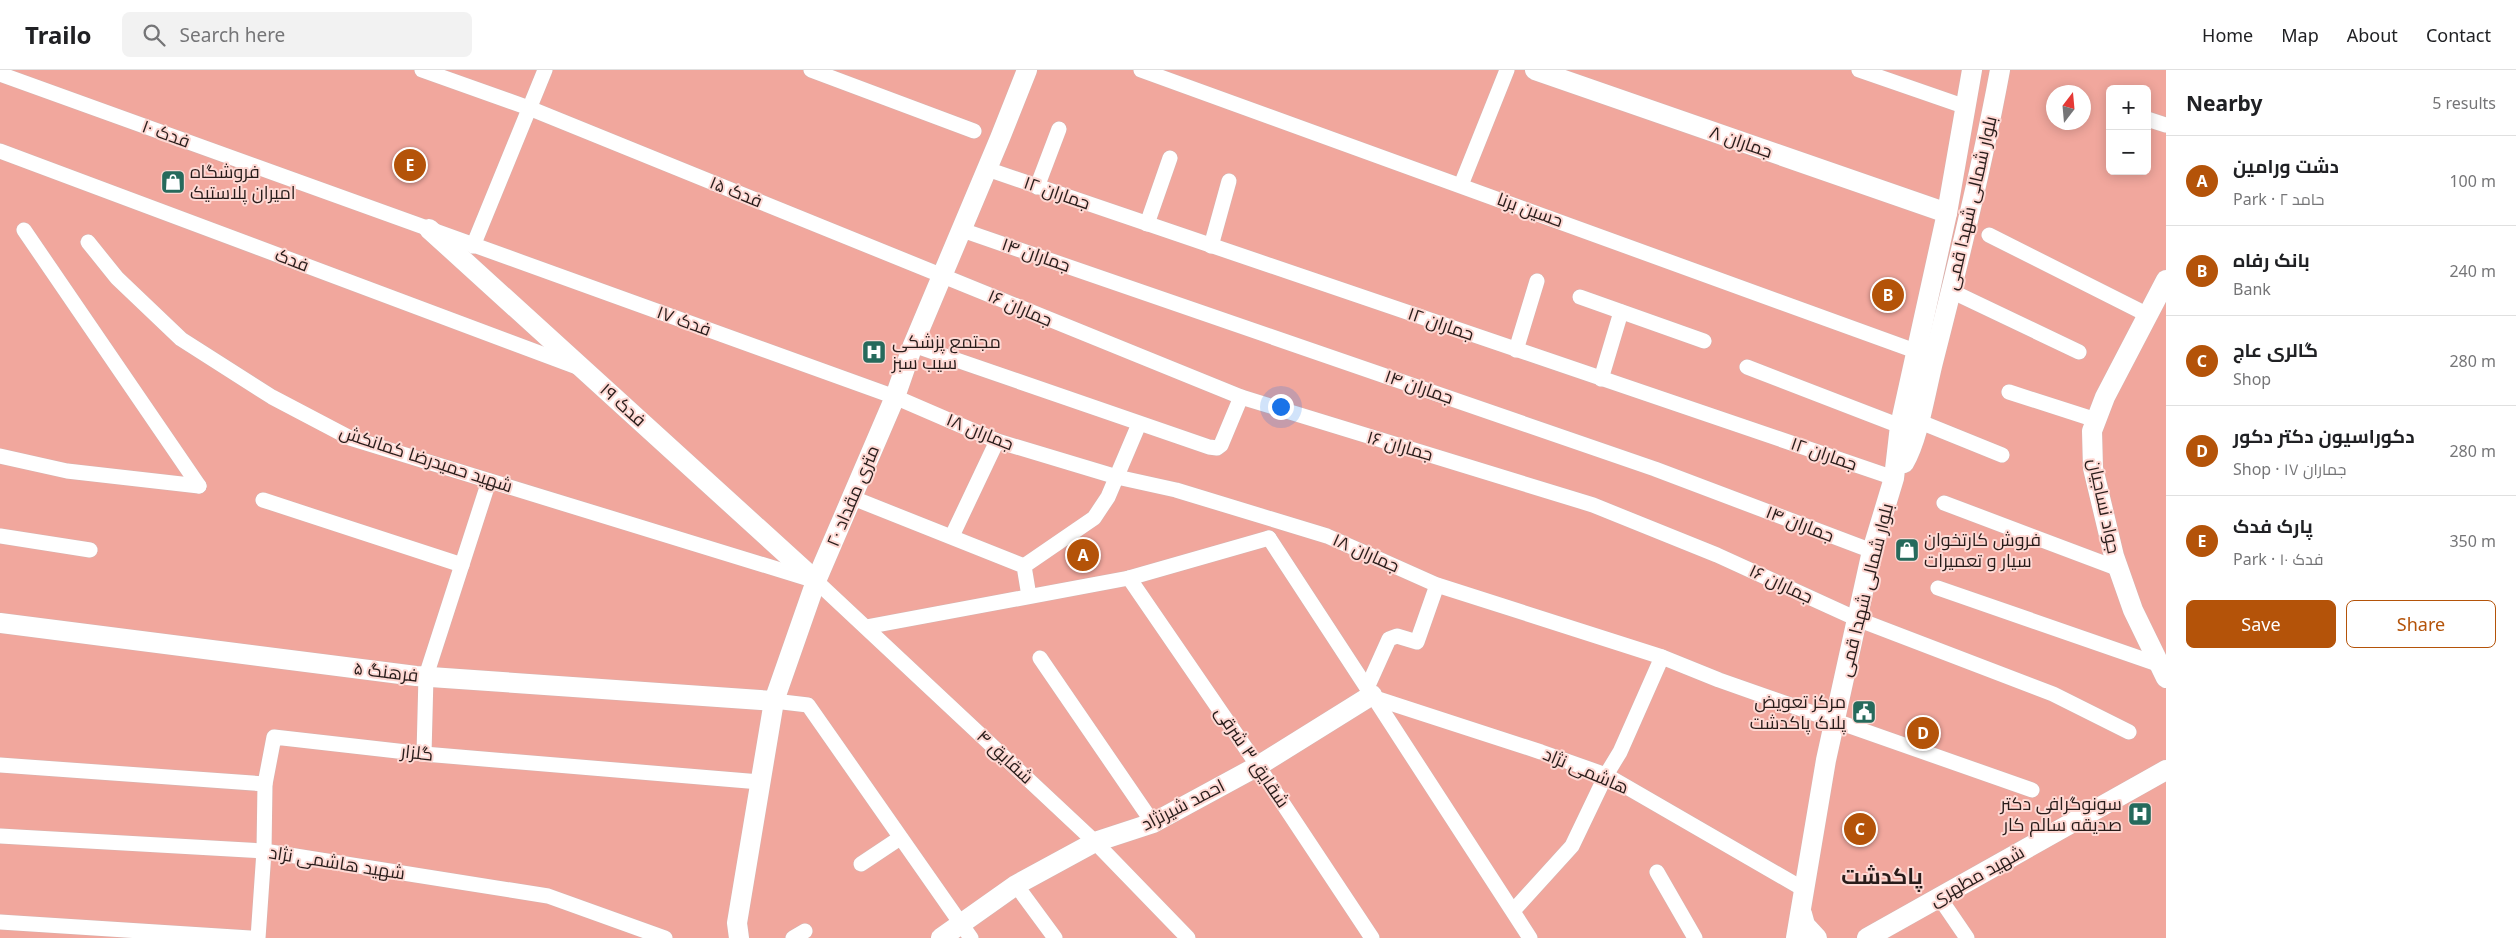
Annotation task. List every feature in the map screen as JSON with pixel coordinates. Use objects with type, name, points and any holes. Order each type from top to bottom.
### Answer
[{"type":"main road","name":"۲۰ متری مقداد","points":[[739,938],[737,923],[774,701],[816,582],[895,397],[913,345],[962,230],[1026,70]]},
{"type":"main road","name":"جماران ۸","points":[[1535,70],[1947,213]]},
{"type":"main road","name":"بلوار شمالی شهدا قمی","points":[[1909,424],[1918,352],[1947,213],[1972,70]]},
{"type":"main road","name":"بلوار شمالی شهدا قمی","points":[[1796,938],[1802,914],[1826,760],[1872,551],[1909,424],[1951,291],[2000,70]]},
{"type":"main road","name":"فدک ۱۹","points":[[429,229],[816,582]]},
{"type":"main road","name":"جواد نساجیان","points":[[2161,661],[2133,610],[2119,569],[2093,468],[2092,431],[2105,397],[2166,280]]},
{"type":"main road","name":"فرهنگ ۵","points":[[0,622],[426,676],[774,701]]},
{"type":"main road","name":"احمد شیرنژاد","points":[[940,938],[967,931],[1016,885],[1096,842],[1153,823],[1258,766],[1372,694]]},
{"type":"main road","name":"شهید مطهری","points":[[1874,936],[2166,770]]},
{"type":"main road","points":[[1802,914],[1805,925],[1817,938]]},
{"type":"street","name":"فدک ۱۵","points":[[422,70],[529,108],[942,276]]},
{"type":"street","points":[[473,246],[545,70]]},
{"type":"street","points":[[811,70],[974,131]]},
{"type":"street","name":"حسین برنا","points":[[1140,70],[1918,352]]},
{"type":"street","points":[[1461,185],[1507,70]]},
{"type":"street","points":[[1859,70],[1966,107]]},
{"type":"street","name":"فدک ۱۰","points":[[0,74],[473,246]]},
{"type":"street","points":[[2151,120],[2166,125]]},
{"type":"street","points":[[1037,186],[1059,129]]},
{"type":"street","name":"فدک","points":[[0,151],[583,370]]},
{"type":"street","points":[[1147,224],[1170,158]]},
{"type":"street","name":"جماران ۱۲","points":[[987,169],[1894,478]]},
{"type":"street","points":[[1212,246],[1229,180]]},
{"type":"street","points":[[0,456],[67,471],[199,486],[24,230]]},
{"type":"street","name":"جماران ۱۴","points":[[962,230],[1655,469],[1872,551]]},
{"type":"street","points":[[1989,235],[2148,315]]},
{"type":"street","name":"شهید حمیدرضا کمانکش","points":[[88,242],[117,278],[181,339],[272,397],[350,438],[816,582]]},
{"type":"street","name":"فدک ۱۷","points":[[473,246],[895,397]]},
{"type":"street","name":"جماران ۱۶","points":[[942,276],[1241,397],[1593,506],[1717,554],[1857,619],[2053,694],[2129,732]]},
{"type":"street","points":[[1516,350],[1538,281]]},
{"type":"street","points":[[1951,291],[2079,352]]},
{"type":"street","points":[[1580,297],[1704,341]]},
{"type":"street","points":[[1601,378],[1621,312]]},
{"type":"street","points":[[913,345],[1139,424],[1217,448],[1221,445],[1241,397]]},
{"type":"street","points":[[1747,366],[2002,455]]},
{"type":"street","points":[[2009,392],[2096,420]]},
{"type":"street","name":"جماران ۱۸","points":[[895,397],[997,441],[1117,477],[1176,490],[1327,536],[1437,585],[1662,657],[1835,721],[2032,790]]},
{"type":"street","points":[[1024,566],[1094,518],[1108,497],[1139,424]]},
{"type":"street","points":[[952,536],[997,441]]},
{"type":"street","points":[[424,754],[426,676],[489,481]]},
{"type":"street","points":[[853,498],[1024,566]]},
{"type":"street","points":[[263,500],[462,565]]},
{"type":"street","points":[[1944,503],[2119,569]]},
{"type":"street","points":[[1274,519],[1269,538],[1530,938]]},
{"type":"street","points":[[0,536],[90,550]]},
{"type":"street","points":[[866,627],[1128,578],[1269,538]]},
{"type":"street","points":[[1024,566],[1029,596]]},
{"type":"street","name":"شقایق ۳ شرقی","points":[[1128,578],[1258,766],[1372,938]]},
{"type":"street","name":"شقایق ۴","points":[[816,582],[1096,842],[1188,938]]},
{"type":"street","points":[[1372,694],[1389,639],[1396,636],[1417,642],[1437,585]]},
{"type":"street","points":[[1938,588],[2161,661]]},
{"type":"street","points":[[1513,912],[1572,846],[1606,775],[1620,752],[1662,657]]},
{"type":"street","points":[[1040,658],[1153,823]]},
{"type":"street","name":"هاشمی نژاد","points":[[1372,694],[1606,775],[1805,890]]},
{"type":"street","points":[[774,701],[808,705],[967,931]]},
{"type":"street","name":"گلزار","points":[[258,938],[264,851],[265,784],[274,738],[424,754],[760,782]]},
{"type":"street","points":[[0,765],[265,784]]},
{"type":"street","name":"شهید هاشمی نژاد","points":[[0,836],[264,851],[548,896],[665,938]]},
{"type":"street","points":[[861,864],[900,838]]},
{"type":"street","points":[[1657,872],[1695,938]]},
{"type":"street","points":[[1016,885],[1056,938]]},
{"type":"street","points":[[1939,898],[1968,938]]},
{"type":"street","points":[[0,922],[250,938]]},
{"type":"shaded area","points":[[0,70],[2166,70],[2166,938],[0,938]]},
{"type":"place","name":"پارک فدک","points":[[410,165]]},
{"type":"place","name":"فروشگاه امیران پلاستیک","points":[[173,182]]},
{"type":"place","name":"بانک رفاه","points":[[1888,295]]},
{"type":"place","name":"مجتمع پزشکی سیب سبز","points":[[874,352]]},
{"type":"place","name":"فروش کارتخوان سیار و تعمیرات","points":[[1907,550]]},
{"type":"place","name":"دشت ورامین","points":[[1083,555]]},
{"type":"place","name":"مرکز تعویض پلاک پاکدشت","points":[[1864,712]]},
{"type":"place","name":"دکوراسیون دکتر دکور","points":[[1923,733]]},
{"type":"place","name":"سونوگرافی دکتر صدیقه سالم کار","points":[[2140,814]]},
{"type":"place","name":"گالری عاج","points":[[1860,829]]},
{"type":"district","name":"پاکدشت","points":[[1882,876]]}]
